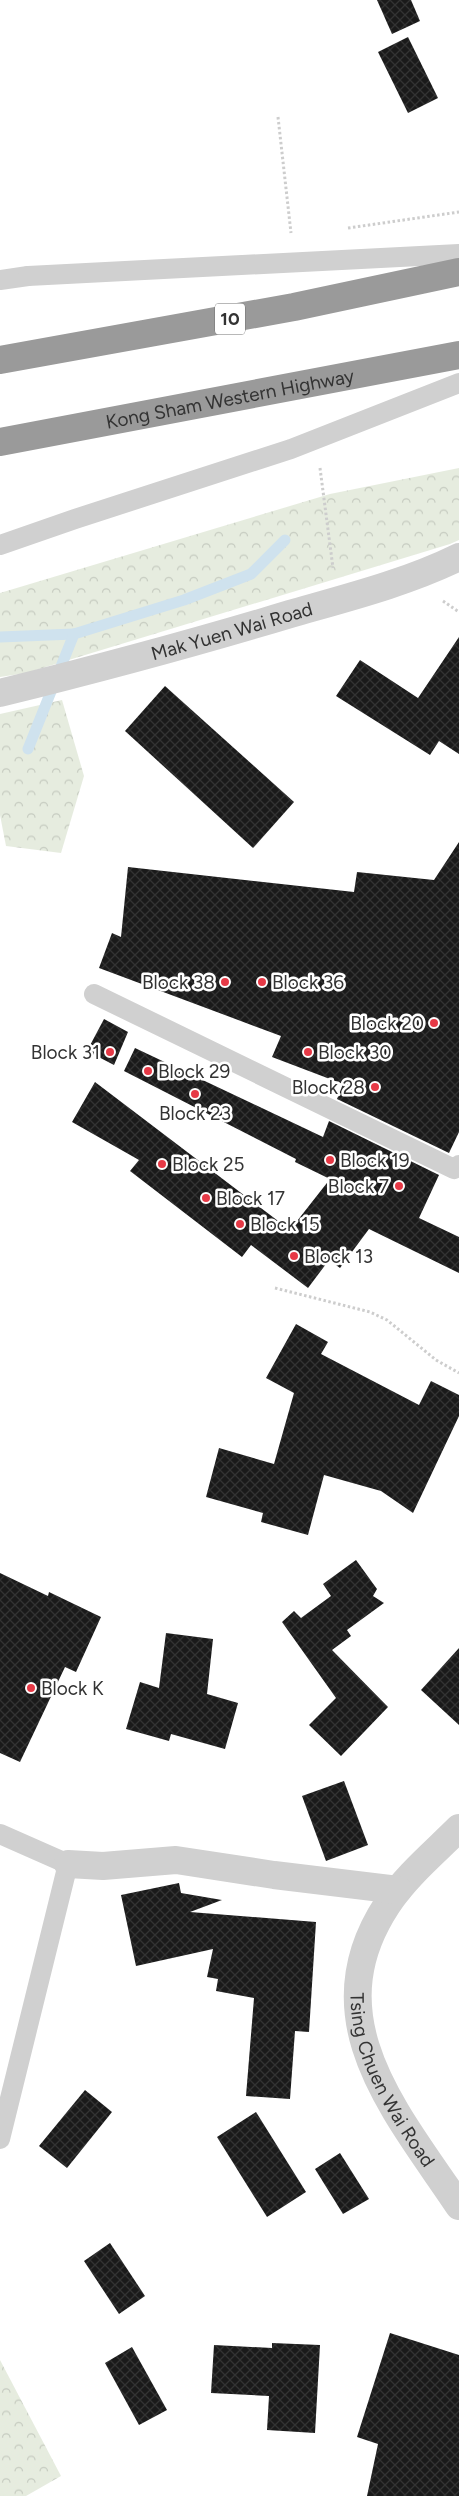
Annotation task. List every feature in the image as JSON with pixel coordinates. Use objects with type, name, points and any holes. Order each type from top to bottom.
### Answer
[{"type":"highway","name":"10","points":[[0,360],[294,307],[459,272]]},
{"type":"highway","name":"Kong Sham Western Highway","points":[[0,442],[459,355]]},
{"type":"street","name":"Mak Yuen Wai Road","points":[[0,693],[94,670],[225,634],[374,590],[459,557]]},
{"type":"street","name":"Tsing Chuen Wai Road","points":[[459,1828],[398,1890],[376,1924],[365,1955],[359,1986],[361,2031],[367,2056],[387,2098],[459,2206]]},
{"type":"street","points":[[68,1864],[103,1866],[143,1861],[176,1860],[274,1875],[398,1890]]},
{"type":"lane","points":[[0,280],[28,276],[459,254]]},
{"type":"lane","points":[[0,545],[75,518],[291,449],[459,383]]},
{"type":"lane","points":[[94,994],[454,1169],[459,1165]]},
{"type":"lane","points":[[0,1834],[68,1864],[0,2139]]},
{"type":"path","points":[[274,1288],[370,1312],[387,1320],[436,1360],[459,1373]]},
{"type":"green space","points":[[459,468],[459,540],[26,673],[0,677],[0,593],[330,494]]},
{"type":"green space","points":[[62,700],[84,776],[61,853],[6,846],[0,815],[0,714]]},
{"type":"green space","points":[[0,2360],[61,2476],[26,2496],[0,2496]]},
{"type":"building","points":[[377,0],[411,0],[420,21],[392,34]]},
{"type":"building","points":[[408,37],[438,98],[408,113],[378,52]]},
{"type":"building","points":[[459,637],[459,754],[439,741],[430,755],[336,696],[360,660],[418,698]]},
{"type":"building","points":[[165,686],[294,802],[253,848],[125,731]]},
{"type":"building","points":[[459,842],[459,1132],[449,1153],[337,1099],[343,1084],[272,1057],[281,1036],[99,968],[112,933],[121,937],[128,867],[354,892],[357,872],[434,880]]},
{"type":"building","points":[[104,1019],[128,1032],[114,1065],[87,1051]]},
{"type":"building","points":[[135,1048],[323,1137],[329,1121],[439,1175],[419,1218],[459,1237],[459,1273],[369,1229],[340,1268],[329,1260],[308,1288],[251,1245],[242,1257],[130,1171],[139,1160],[72,1122],[95,1082],[290,1230],[330,1179],[295,1162],[296,1159],[124,1071]]},
{"type":"building","points":[[296,1324],[328,1342],[321,1354],[419,1405],[431,1381],[459,1395],[459,1416],[413,1513],[381,1491],[324,1475],[308,1535],[261,1522],[263,1513],[206,1497],[219,1448],[274,1464],[294,1393],[266,1378]]},
{"type":"building","points":[[356,1560],[377,1589],[373,1596],[384,1603],[347,1630],[351,1636],[332,1650],[388,1707],[341,1756],[309,1725],[336,1698],[282,1622],[294,1611],[301,1618],[331,1596],[323,1584]]},
{"type":"building","points":[[0,1573],[48,1596],[49,1592],[101,1617],[76,1672],[65,1667],[20,1762],[0,1753]]},
{"type":"building","points":[[166,1633],[213,1639],[207,1694],[238,1703],[225,1749],[171,1734],[169,1741],[126,1729],[140,1682],[159,1688]]},
{"type":"building","points":[[459,1648],[459,1725],[421,1690]]},
{"type":"building","points":[[344,1781],[368,1845],[326,1861],[302,1796]]},
{"type":"building","points":[[179,1883],[181,1893],[222,1900],[190,1912],[316,1922],[309,2032],[295,2031],[290,2099],[246,2096],[254,1998],[216,1991],[218,1979],[207,1977],[213,1949],[136,1966],[121,1895]]},
{"type":"building","points":[[85,2090],[112,2112],[67,2168],[39,2146]]},
{"type":"building","points":[[256,2112],[306,2192],[267,2217],[217,2137]]},
{"type":"building","points":[[340,2153],[369,2199],[343,2214],[315,2169]]},
{"type":"building","points":[[110,2243],[145,2296],[119,2314],[84,2261]]},
{"type":"building","points":[[390,2333],[459,2355],[459,2496],[367,2496],[378,2444],[357,2437]]},
{"type":"building","points":[[272,2343],[320,2345],[315,2433],[267,2430],[269,2396],[211,2393],[214,2345],[272,2348]]},
{"type":"building","points":[[132,2347],[167,2410],[139,2425],[105,2363]]},
{"type":"waterway","points":[[28,749],[74,634],[184,600],[251,574],[285,540]]},
{"type":"waterway","points":[[0,637],[74,634]]},
{"type":"place","name":"Block 38","points":[[225,982]]},
{"type":"place","name":"Block 36","points":[[262,982]]},
{"type":"place","name":"Block 20","points":[[434,1023]]},
{"type":"place","name":"Block 31","points":[[110,1052]]},
{"type":"place","name":"Block 30","points":[[308,1052]]},
{"type":"place","name":"Block 29","points":[[148,1071]]},
{"type":"place","name":"Block 28","points":[[375,1087]]},
{"type":"place","name":"Block 23","points":[[195,1094]]},
{"type":"place","name":"Block 19","points":[[330,1160]]},
{"type":"place","name":"Block 25","points":[[162,1164]]},
{"type":"place","name":"Block 7","points":[[399,1186]]},
{"type":"place","name":"Block 17","points":[[206,1198]]},
{"type":"place","name":"Block 15","points":[[240,1224]]},
{"type":"place","name":"Block 13","points":[[294,1256]]},
{"type":"place","name":"Block K","points":[[31,1688]]}]
